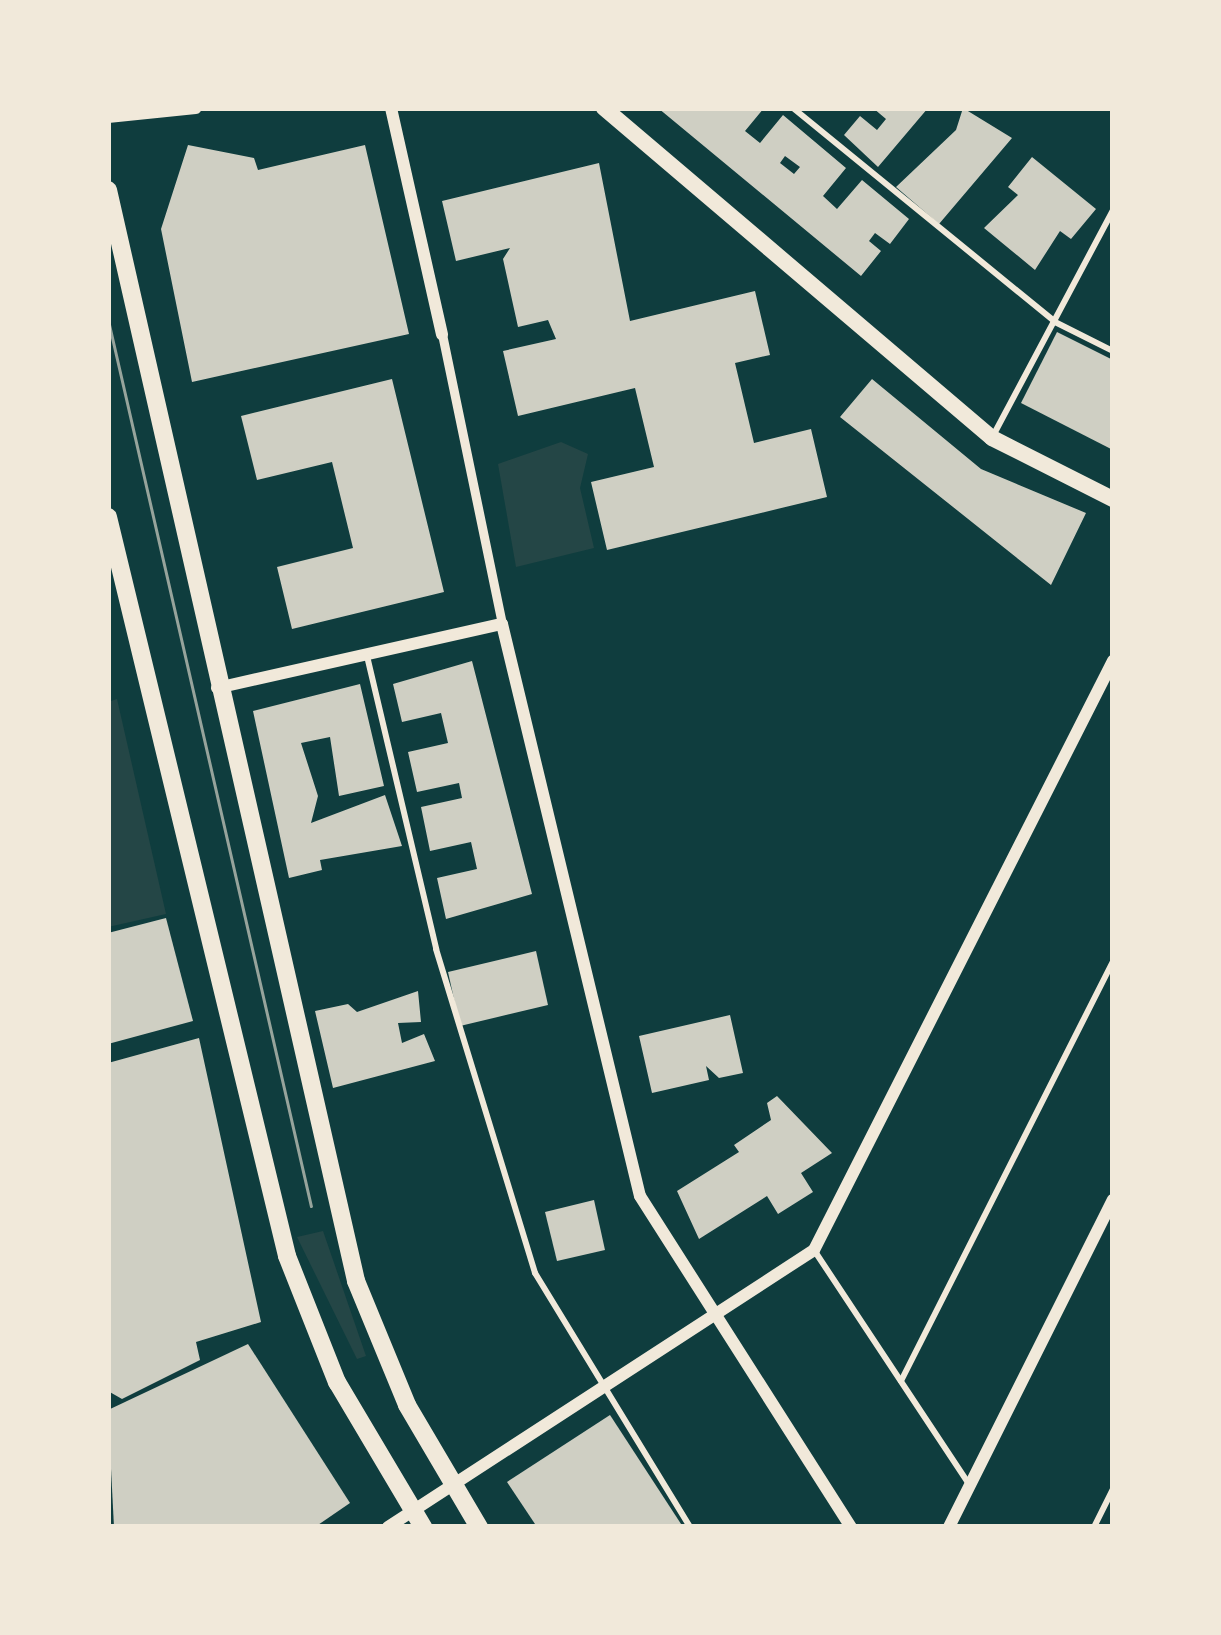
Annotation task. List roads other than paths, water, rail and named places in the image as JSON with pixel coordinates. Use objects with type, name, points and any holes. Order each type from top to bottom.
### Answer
[{"type":"main road","points":[[604,108],[992,438],[1113,499]]},
{"type":"main road","points":[[108,190],[217,688],[356,1281],[453,1485],[479,1527]]},
{"type":"main road","points":[[108,517],[286,1256],[337,1382],[423,1527]]},
{"type":"street","points":[[108,117],[196,108]]},
{"type":"street","points":[[392,108],[502,624],[640,1196],[712,1317],[851,1527]]},
{"type":"street","points":[[217,688],[502,624]]},
{"type":"street","points":[[388,1527],[814,1250],[1113,661]]},
{"type":"street","points":[[949,1527],[1113,1200]]},
{"type":"lane","points":[[793,108],[1055,322],[1113,351]]},
{"type":"lane","points":[[992,438],[1113,210]]},
{"type":"lane","points":[[366,654],[486,1133],[535,1273],[599,1391],[690,1527]]},
{"type":"lane","points":[[901,1381],[1113,961]]},
{"type":"lane","points":[[814,1250],[969,1484]]},
{"type":"lane","points":[[1094,1527],[1113,1489]]},
{"type":"tram line","points":[[108,320],[311,1206]]}]
